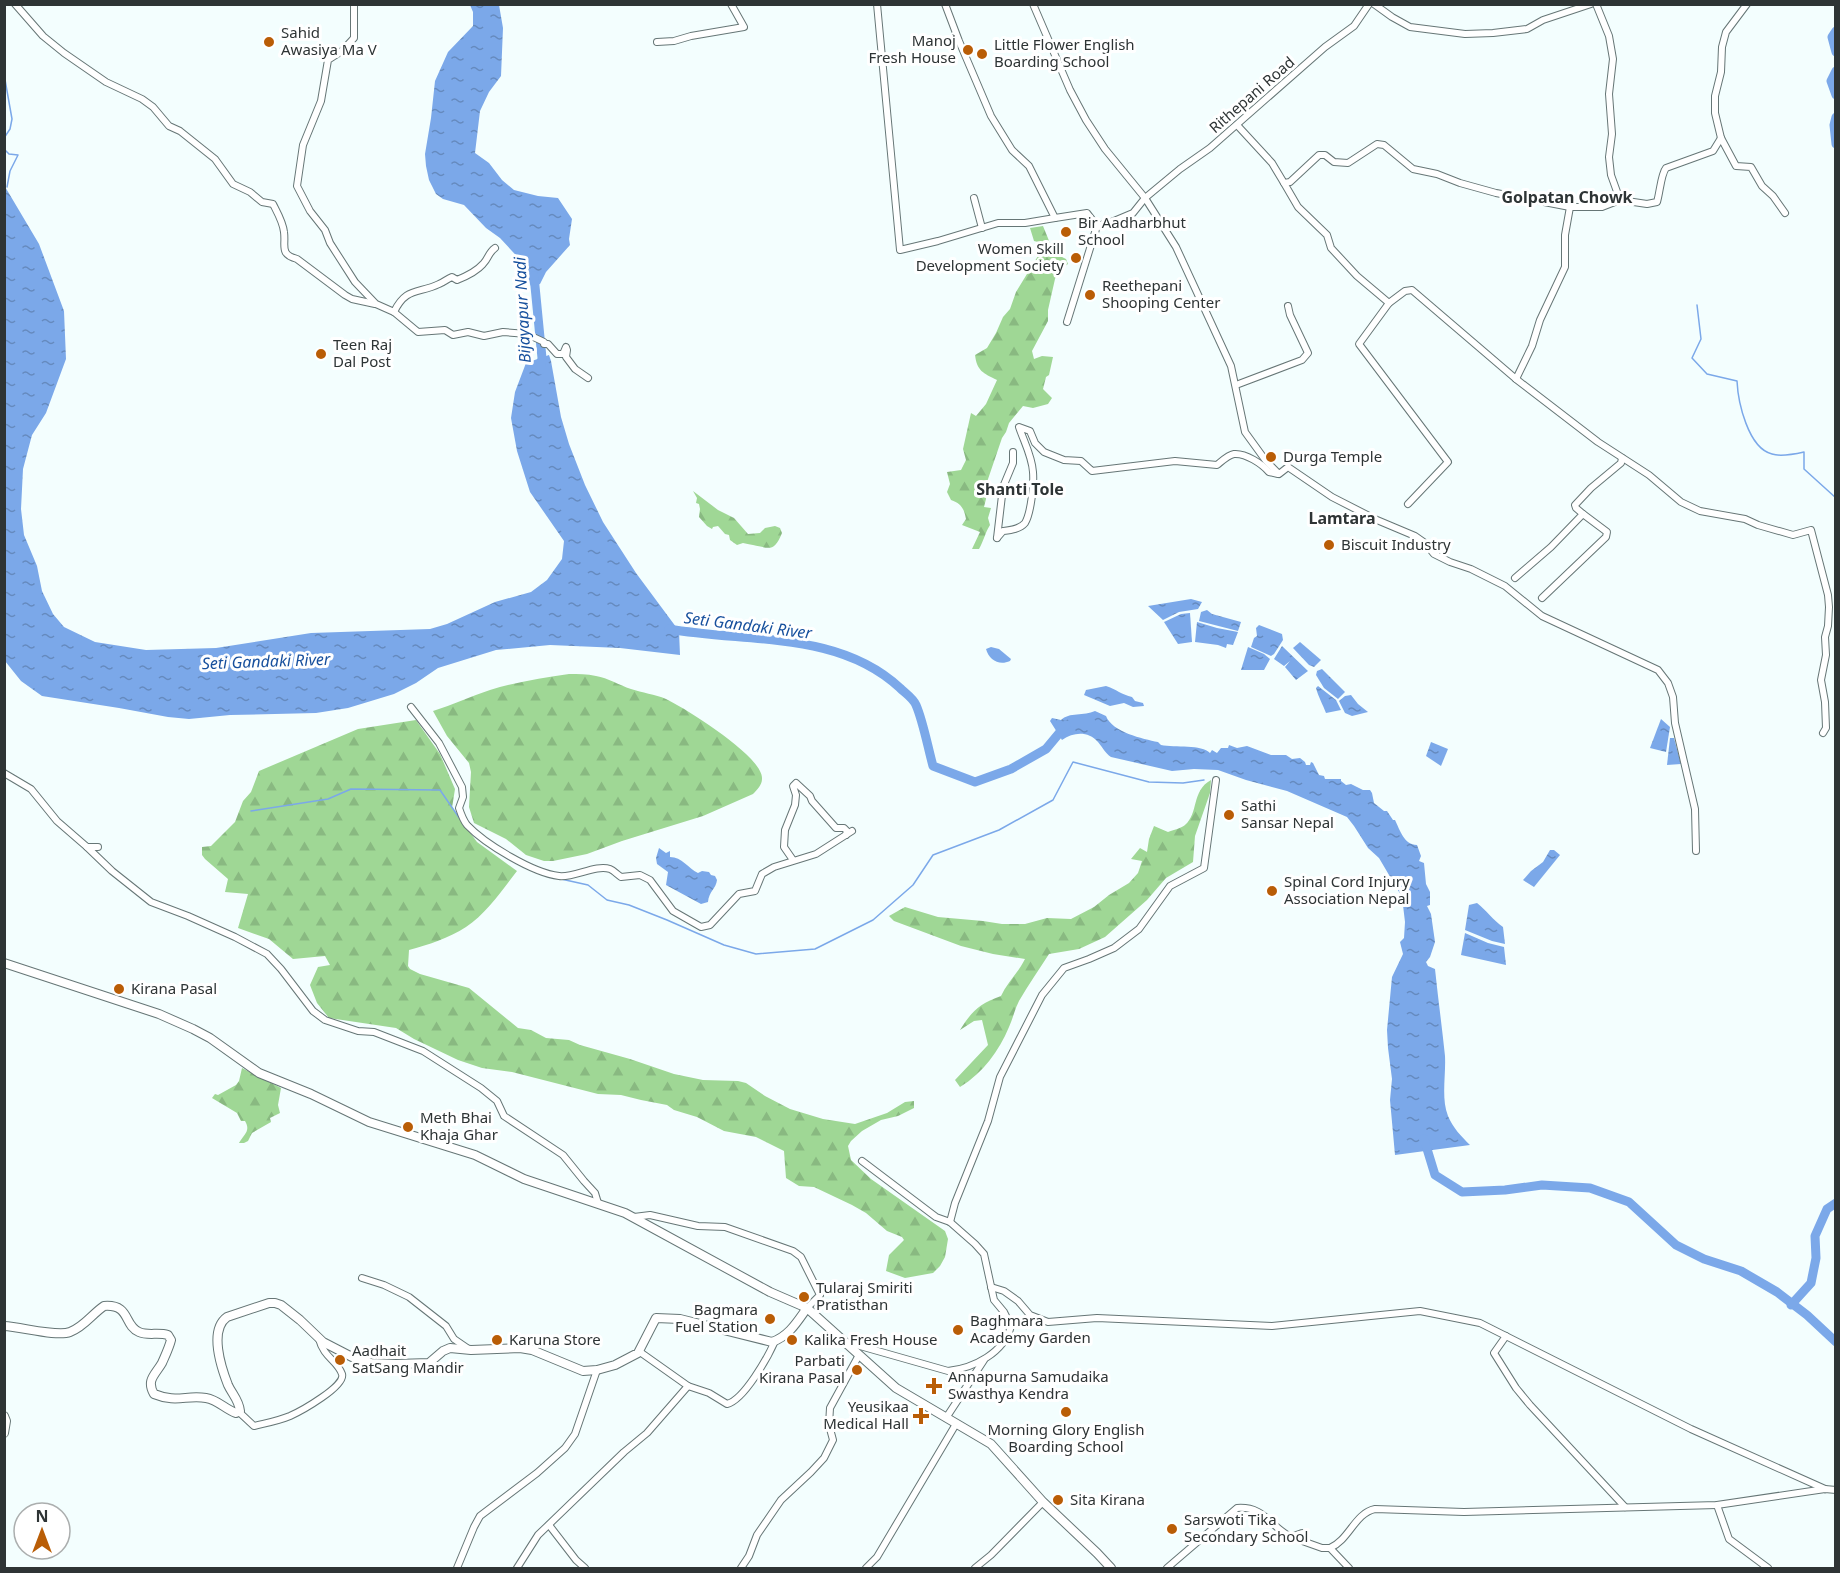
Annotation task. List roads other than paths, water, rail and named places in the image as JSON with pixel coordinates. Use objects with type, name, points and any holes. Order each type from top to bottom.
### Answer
[{"type":"main road","points":[[4,963],[159,1014],[210,1038],[259,1073],[361,1118],[475,1155],[524,1179],[634,1216],[770,1292],[807,1308],[896,1388],[956,1424],[981,1436],[1111,1569]]},
{"type":"street","points":[[15,4],[43,36],[64,53],[106,82],[142,99],[153,107],[169,126],[180,131],[216,159],[233,184],[250,192],[262,202],[273,204],[284,231],[285,251],[289,257],[297,259],[352,299],[376,304],[394,312],[418,332],[445,330],[453,335],[468,332],[484,336],[503,332],[527,334],[548,344],[557,354],[563,354],[566,347],[566,357],[570,363],[588,378]]},
{"type":"street","points":[[354,4],[354,38],[342,51],[328,60],[321,101],[303,146],[297,186],[316,221],[325,230],[330,243],[355,282],[376,304]]},
{"type":"street","points":[[657,42],[674,41],[744,27],[731,4]]},
{"type":"street","points":[[877,4],[900,250],[998,223],[1025,223],[1087,213],[1097,226],[1067,322]]},
{"type":"street","points":[[945,4],[992,116],[1012,150],[1029,166],[1054,218]]},
{"type":"street","points":[[1033,4],[1070,90],[1086,120],[1105,149],[1145,198],[1176,247],[1225,351],[1236,385],[1245,432],[1266,461],[1279,474]]},
{"type":"street","name":"Rithepani Road","points":[[1097,226],[1133,213],[1145,198],[1210,148],[1325,47],[1354,26],[1369,4]]},
{"type":"street","points":[[1374,4],[1410,27],[1464,33],[1493,33],[1527,29],[1543,20],[1593,4],[1610,36],[1613,59],[1609,94],[1612,134],[1611,175],[1620,200]]},
{"type":"street","points":[[1747,4],[1726,32],[1722,47],[1721,72],[1715,96],[1715,112],[1721,138],[1736,166],[1751,167],[1762,186],[1773,196],[1785,213]]},
{"type":"street","points":[[1237,125],[1272,163],[1298,207],[1327,235],[1331,249],[1389,303]]},
{"type":"street","points":[[1284,183],[1290,182],[1319,155],[1325,155],[1334,162],[1348,163],[1377,144],[1384,145],[1413,169],[1437,174],[1496,193],[1570,207],[1602,207],[1620,200],[1647,204],[1657,202],[1663,172],[1666,168],[1713,151],[1721,138]]},
{"type":"street","points":[[974,198],[982,228]]},
{"type":"street","points":[[1516,379],[1565,267],[1565,235],[1570,207]]},
{"type":"street","points":[[394,312],[399,301],[406,295],[440,284],[452,277],[458,280],[475,272],[486,262],[489,252],[495,248]]},
{"type":"street","points":[[1408,504],[1448,462],[1359,344],[1389,303],[1405,291],[1412,290],[1516,379],[1598,442],[1649,475],[1680,502],[1700,511],[1745,519],[1793,535],[1811,530],[1828,595],[1826,655],[1821,680],[1825,702],[1826,728],[1823,732]]},
{"type":"street","points":[[1236,385],[1302,360],[1308,353],[1288,306]]},
{"type":"street","points":[[1013,452],[1013,463],[1003,488],[997,538],[1003,531],[1015,529],[1024,523],[1032,500],[1033,471],[1019,427],[1030,431],[1035,443],[1044,452],[1064,460],[1081,461],[1092,471],[1175,461],[1217,465],[1226,457],[1234,454],[1248,457],[1264,466],[1269,472],[1279,474],[1288,467],[1332,496],[1377,520],[1415,536],[1434,554],[1505,586],[1542,616],[1658,670],[1668,683],[1673,697],[1675,723],[1695,809],[1696,851]]},
{"type":"street","points":[[1542,598],[1606,537],[1607,532],[1575,505],[1621,463],[1622,458]]},
{"type":"street","points":[[1515,578],[1551,547],[1583,514]]},
{"type":"street","points":[[411,707],[439,743],[462,787],[463,797],[459,808],[465,822],[479,836],[520,862],[543,872],[561,877],[598,869],[610,869],[621,877],[640,875],[650,880],[673,911],[701,927],[710,925],[739,894],[755,891],[762,874],[774,867],[816,854],[849,833],[844,828],[836,828],[810,796],[796,783],[793,786],[796,795],[795,805],[785,830],[784,847],[793,860]]},
{"type":"street","points":[[4,773],[31,789],[57,821],[112,871],[151,902],[197,920],[267,954],[313,1011],[326,1020],[358,1031],[374,1032],[423,1051],[480,1088],[497,1101],[504,1116],[563,1155],[595,1193],[598,1203]]},
{"type":"street","points":[[950,1222],[955,1203],[988,1121],[1000,1077],[1042,995],[1064,968],[1114,948],[1139,929],[1170,886],[1204,868],[1216,780]]},
{"type":"street","points":[[87,847],[98,847]]},
{"type":"street","points":[[862,1161],[936,1218],[950,1222],[975,1244],[984,1254],[994,1300],[1004,1312],[1011,1326],[1009,1335],[984,1360],[946,1418]]},
{"type":"street","points":[[239,1412],[239,1404],[228,1386],[217,1336],[222,1321],[227,1317],[269,1303],[281,1305],[319,1339],[352,1357],[371,1363],[429,1363],[450,1348],[471,1350],[526,1348],[578,1370],[597,1370],[615,1365],[640,1352],[653,1320],[660,1317],[680,1319],[768,1342],[775,1341],[792,1329],[820,1295],[801,1257],[793,1251],[725,1227],[698,1226],[650,1215],[634,1216]]},
{"type":"street","points":[[362,1278],[384,1285],[409,1298],[446,1326],[454,1339],[471,1350]]},
{"type":"street","points":[[990,1287],[1004,1291],[1030,1315],[1048,1322],[1097,1318],[1272,1326],[1420,1311],[1480,1323],[1691,1429],[1825,1489]]},
{"type":"street","points":[[4,1326],[55,1334],[70,1333],[104,1306],[116,1306],[121,1309],[135,1330],[142,1334],[162,1333],[168,1335],[171,1340],[161,1365],[153,1374],[150,1382],[154,1394],[178,1400],[208,1398],[233,1412],[239,1412],[254,1426],[288,1417],[313,1403],[342,1380],[342,1374],[325,1354],[319,1339]]},
{"type":"street","points":[[1506,1336],[1494,1353],[1516,1388],[1624,1507]]},
{"type":"street","points":[[640,1352],[688,1386],[709,1393],[727,1404],[733,1402],[756,1375],[775,1341]]},
{"type":"street","points":[[845,1342],[948,1371],[984,1360]]},
{"type":"street","points":[[741,1569],[758,1534],[782,1500],[824,1458],[833,1440],[829,1425],[830,1408],[859,1354]]},
{"type":"street","points":[[457,1569],[480,1516],[537,1473],[565,1448],[576,1434],[597,1370]]},
{"type":"street","points":[[517,1569],[534,1541],[647,1432],[688,1386]]},
{"type":"street","points":[[4,1416],[6,1421],[4,1432]]},
{"type":"street","points":[[866,1569],[877,1557],[956,1424]]},
{"type":"street","points":[[1167,1569],[1237,1508],[1249,1507],[1257,1510],[1291,1537],[1322,1548],[1330,1548],[1343,1539],[1364,1514],[1375,1509],[1464,1512],[1717,1505],[1825,1489],[1836,1490]]},
{"type":"street","points":[[975,1569],[1043,1502]]},
{"type":"street","points":[[1717,1505],[1729,1539],[1768,1569]]},
{"type":"street","points":[[549,1525],[585,1569]]},
{"type":"street","points":[[1291,1537],[1302,1533]]},
{"type":"street","points":[[1330,1548],[1349,1569]]},
{"type":"water","points":[[470,5],[499,5],[503,28],[501,76],[489,92],[480,111],[475,153],[489,163],[502,180],[514,190],[558,198],[572,219],[570,245],[546,272],[540,284],[531,286],[524,272],[525,265],[500,238],[486,228],[464,205],[443,199],[436,194],[429,180],[425,154],[435,81],[448,52],[473,26],[473,12]]},
{"type":"water","points":[[4,185],[39,244],[64,311],[66,359],[46,413],[32,435],[23,469],[21,509],[24,535],[37,566],[42,591],[53,614],[64,627],[95,642],[146,650],[216,648],[311,633],[430,629],[447,624],[495,602],[531,592],[547,580],[562,559],[564,541],[530,492],[517,451],[511,418],[515,392],[526,363],[549,355],[561,417],[585,485],[603,522],[636,573],[679,631],[680,655],[620,648],[550,645],[496,650],[438,668],[394,694],[348,708],[316,713],[230,715],[189,719],[42,696],[21,681],[5,661]]},
{"type":"water","points":[[1191,599],[1202,602],[1198,609],[1179,612],[1163,620],[1148,606]]},
{"type":"water","points":[[1207,610],[1212,614],[1241,622],[1238,631],[1199,621],[1201,612]]},
{"type":"water","points":[[1190,613],[1192,642],[1178,644],[1164,622],[1181,614]]},
{"type":"water","points":[[1197,622],[1238,632],[1233,645],[1227,644],[1226,648],[1195,642]]},
{"type":"water","points":[[1259,625],[1282,634],[1283,640],[1271,656],[1251,647],[1257,636],[1256,628]]},
{"type":"water","points":[[1300,642],[1321,660],[1314,667],[1309,665],[1293,648]]},
{"type":"water","points":[[1282,646],[1308,671],[1296,680],[1285,667],[1290,661],[1284,666],[1274,659]]},
{"type":"water","points":[[991,647],[999,649],[1011,659],[1010,661],[1002,663],[992,659],[986,649]]},
{"type":"water","points":[[1248,647],[1270,659],[1264,670],[1241,670]]},
{"type":"water","points":[[1322,669],[1345,692],[1338,699],[1324,688],[1316,675],[1317,671]]},
{"type":"water","points":[[1106,686],[1132,697],[1144,706],[1133,707],[1124,703],[1110,706],[1084,695],[1086,690]]},
{"type":"water","points":[[1318,686],[1336,700],[1341,710],[1326,713],[1316,688]]},
{"type":"water","points":[[1351,695],[1368,712],[1352,716],[1345,713],[1339,701]]},
{"type":"water","points":[[1095,711],[1106,716],[1109,722],[1121,730],[1161,745],[1195,747],[1210,753],[1212,750],[1217,753],[1221,748],[1228,748],[1229,745],[1237,748],[1247,746],[1271,755],[1286,755],[1292,759],[1300,758],[1306,765],[1313,763],[1319,775],[1324,776],[1325,779],[1341,779],[1346,785],[1351,784],[1363,790],[1370,790],[1374,803],[1387,811],[1395,820],[1409,843],[1417,845],[1421,856],[1419,861],[1424,863],[1426,884],[1430,892],[1430,905],[1427,906],[1431,914],[1435,942],[1426,962],[1428,966],[1435,969],[1445,1056],[1446,1109],[1452,1124],[1470,1145],[1395,1155],[1390,1100],[1392,1079],[1387,1030],[1392,977],[1403,954],[1400,942],[1404,938],[1405,922],[1402,897],[1379,858],[1368,848],[1347,817],[1287,791],[1218,770],[1172,771],[1111,757],[1094,738],[1085,734],[1071,735],[1062,740],[1050,721],[1052,718],[1061,720],[1068,716]]},
{"type":"water","points":[[1661,719],[1670,727],[1666,752],[1650,748]]},
{"type":"water","points":[[1670,738],[1674,738],[1681,764],[1667,765]]},
{"type":"water","points":[[1431,742],[1448,749],[1441,766],[1426,756]]},
{"type":"water","points":[[659,848],[666,853],[670,851],[670,857],[681,861],[698,873],[709,872],[715,876],[717,880],[708,902],[701,904],[666,885],[668,872],[657,864]]},
{"type":"water","points":[[1550,850],[1560,855],[1534,887],[1523,880],[1543,862]]},
{"type":"water","points":[[1477,903],[1503,927],[1505,944],[1465,930],[1469,905]]},
{"type":"water","points":[[1465,933],[1504,947],[1506,965],[1461,955]]},
{"type":"waterway","points":[[1836,31],[1832,37],[1836,52]]},
{"type":"waterway","points":[[1836,71],[1831,81],[1836,95]]},
{"type":"waterway","points":[[4,74],[12,119],[10,129],[4,138]]},
{"type":"waterway","points":[[1836,117],[1834,125],[1836,144]]},
{"type":"waterway","points":[[4,149],[9,154],[18,155],[10,171],[7,187]]},
{"type":"waterway","name":"Bijayapur Nadi","points":[[534,276],[542,358],[540,370]]},
{"type":"waterway","points":[[1697,305],[1701,339],[1692,358],[1707,374],[1737,381],[1746,423],[1751,434],[1764,450],[1780,455],[1804,452],[1804,469],[1836,498]]},
{"type":"waterway","name":"Seti Gandaki River","points":[[669,629],[790,642],[849,656],[875,669],[915,702],[933,766],[975,782],[1011,769],[1046,749],[1066,725]]},
{"type":"waterway","points":[[561,879],[588,885],[607,900],[629,905],[724,945],[756,954],[815,949],[873,920],[913,885],[933,855],[999,830],[1053,800],[1073,762],[1149,782],[1183,783],[1204,780]]},
{"type":"waterway","points":[[251,811],[328,799],[351,789],[440,790],[460,819]]},
{"type":"waterway","name":"Seti Gandaki River","points":[[1424,1139],[1435,1175],[1462,1192],[1542,1185],[1590,1188],[1629,1202],[1676,1245],[1704,1259],[1741,1271],[1777,1292],[1807,1315],[1836,1342]]},
{"type":"waterway","points":[[1791,1305],[1811,1283],[1816,1258],[1815,1236],[1827,1209],[1836,1203]]},
{"type":"place","name":"Sahid Awasiya Ma V","points":[[269,42]]},
{"type":"place","name":"Manoj Fresh House","points":[[968,50]]},
{"type":"place","name":"Little Flower English Boarding School","points":[[982,54]]},
{"type":"place","name":"Bir Aadharbhut School","points":[[1066,232]]},
{"type":"place","name":"Women Skill Development Society","points":[[1076,258]]},
{"type":"place","name":"Reethepani Shooping Center","points":[[1090,295]]},
{"type":"place","name":"Teen Raj Dal Post","points":[[321,354]]},
{"type":"place","name":"Durga Temple","points":[[1271,457]]},
{"type":"place","name":"Biscuit Industry","points":[[1329,545]]},
{"type":"place","name":"Sathi Sansar Nepal","points":[[1229,815]]},
{"type":"place","name":"Spinal Cord Injury Association Nepal","points":[[1272,891]]},
{"type":"place","name":"Kirana Pasal","points":[[119,989]]},
{"type":"place","name":"Meth Bhai Khaja Ghar","points":[[408,1127]]},
{"type":"place","name":"Tularaj Smiriti Pratisthan","points":[[804,1297]]},
{"type":"place","name":"Bagmara Fuel Station","points":[[770,1319]]},
{"type":"place","name":"Baghmara Academy Garden","points":[[958,1330]]},
{"type":"place","name":"Karuna Store","points":[[497,1340]]},
{"type":"place","name":"Kalika Fresh House","points":[[792,1340]]},
{"type":"place","name":"Aadhait SatSang Mandir","points":[[340,1360]]},
{"type":"place","name":"Parbati Kirana Pasal","points":[[857,1370]]},
{"type":"place","name":"Annapurna Samudaika Swasthya Kendra","points":[[934,1386]]},
{"type":"place","name":"Morning Glory English Boarding School","points":[[1066,1412]]},
{"type":"place","name":"Yeusikaa Medical Hall","points":[[921,1416]]},
{"type":"place","name":"Sita Kirana","points":[[1058,1500]]},
{"type":"place","name":"Sarswoti Tika Secondary School","points":[[1172,1529]]},
{"type":"district","name":"Golpatan Chowk","points":[[1567,197]]},
{"type":"district","name":"Shanti Tole","points":[[1020,489]]},
{"type":"district","name":"Lamtara","points":[[1342,518]]}]
